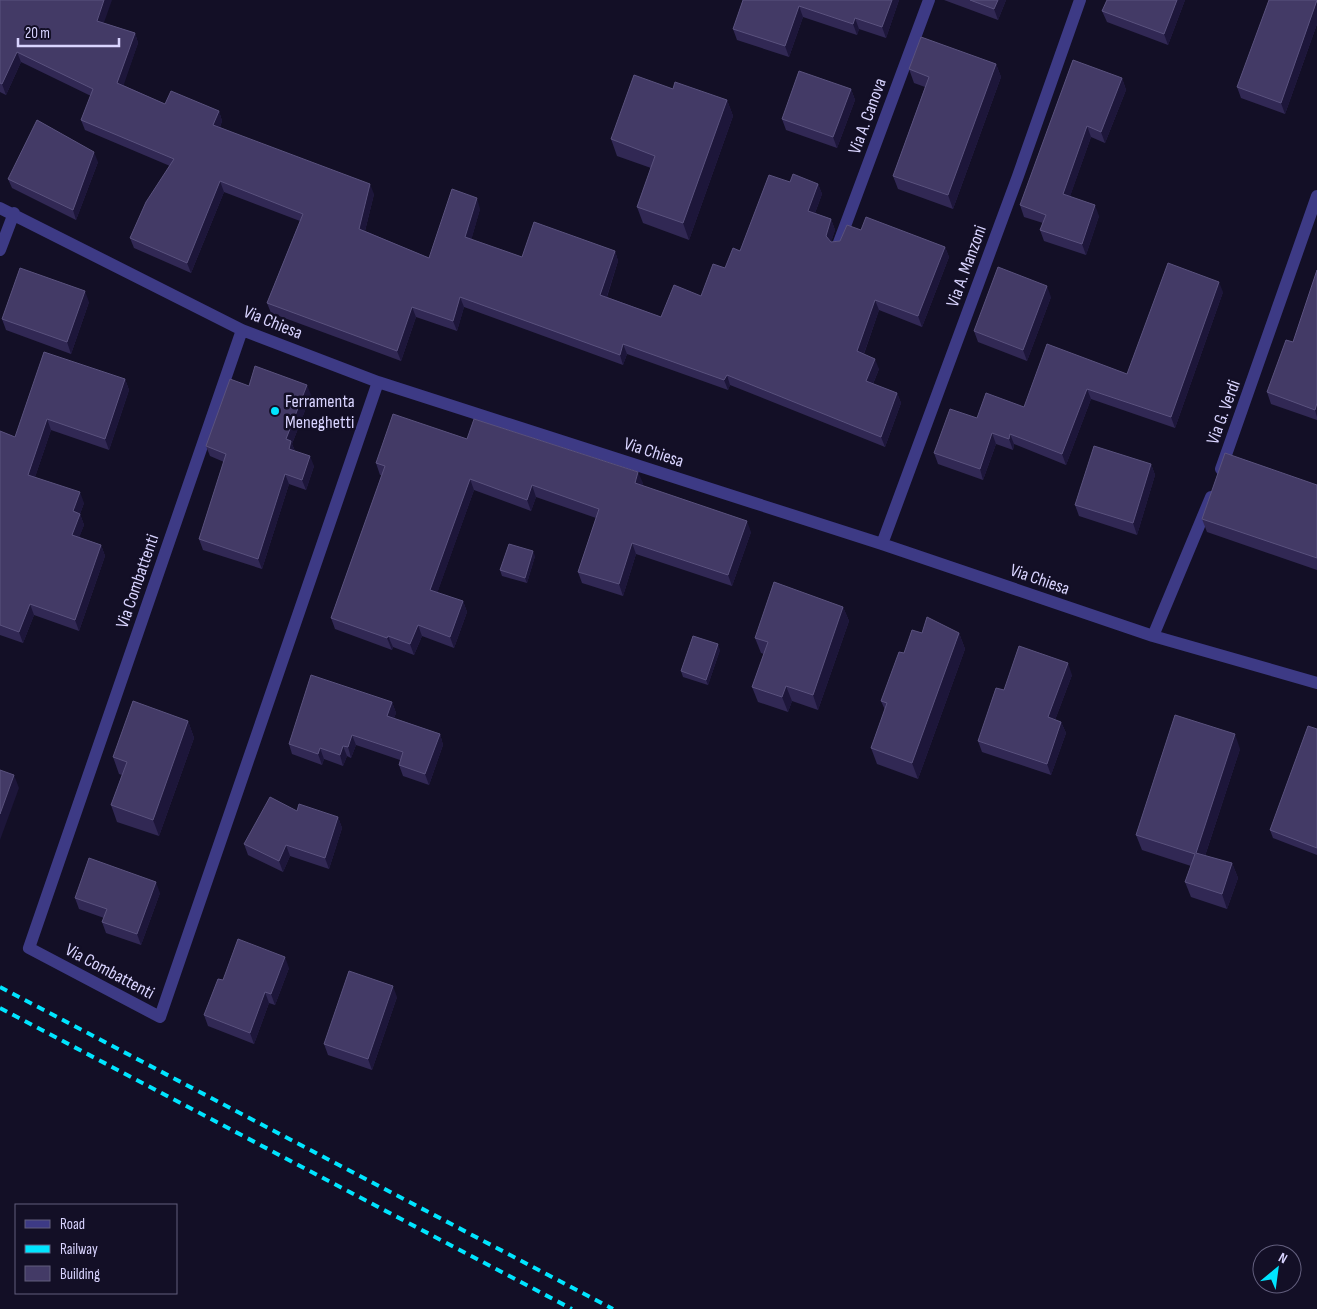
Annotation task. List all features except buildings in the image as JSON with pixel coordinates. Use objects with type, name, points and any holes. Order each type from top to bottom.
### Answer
[{"type":"street","name":"Via A. Canova","points":[[838,245],[928,0]]},
{"type":"street","name":"Via A. Manzoni","points":[[882,544],[1018,176],[1080,0]]},
{"type":"street","name":"Via G. Verdi","points":[[1153,636],[1209,501],[1317,196]]},
{"type":"street","name":"Via Chiesa","points":[[0,208],[14,213],[242,330],[378,382],[882,544],[1153,636],[1317,683]]},
{"type":"street","points":[[0,250],[14,213]]},
{"type":"street","name":"Via Combattenti","points":[[242,330],[30,948],[160,1017],[378,382]]},
{"type":"railway","points":[[0,987],[613,1309]]},
{"type":"railway","points":[[0,1008],[572,1309]]},
{"type":"place","name":"Ferramenta Meneghetti","points":[[275,411]]}]
